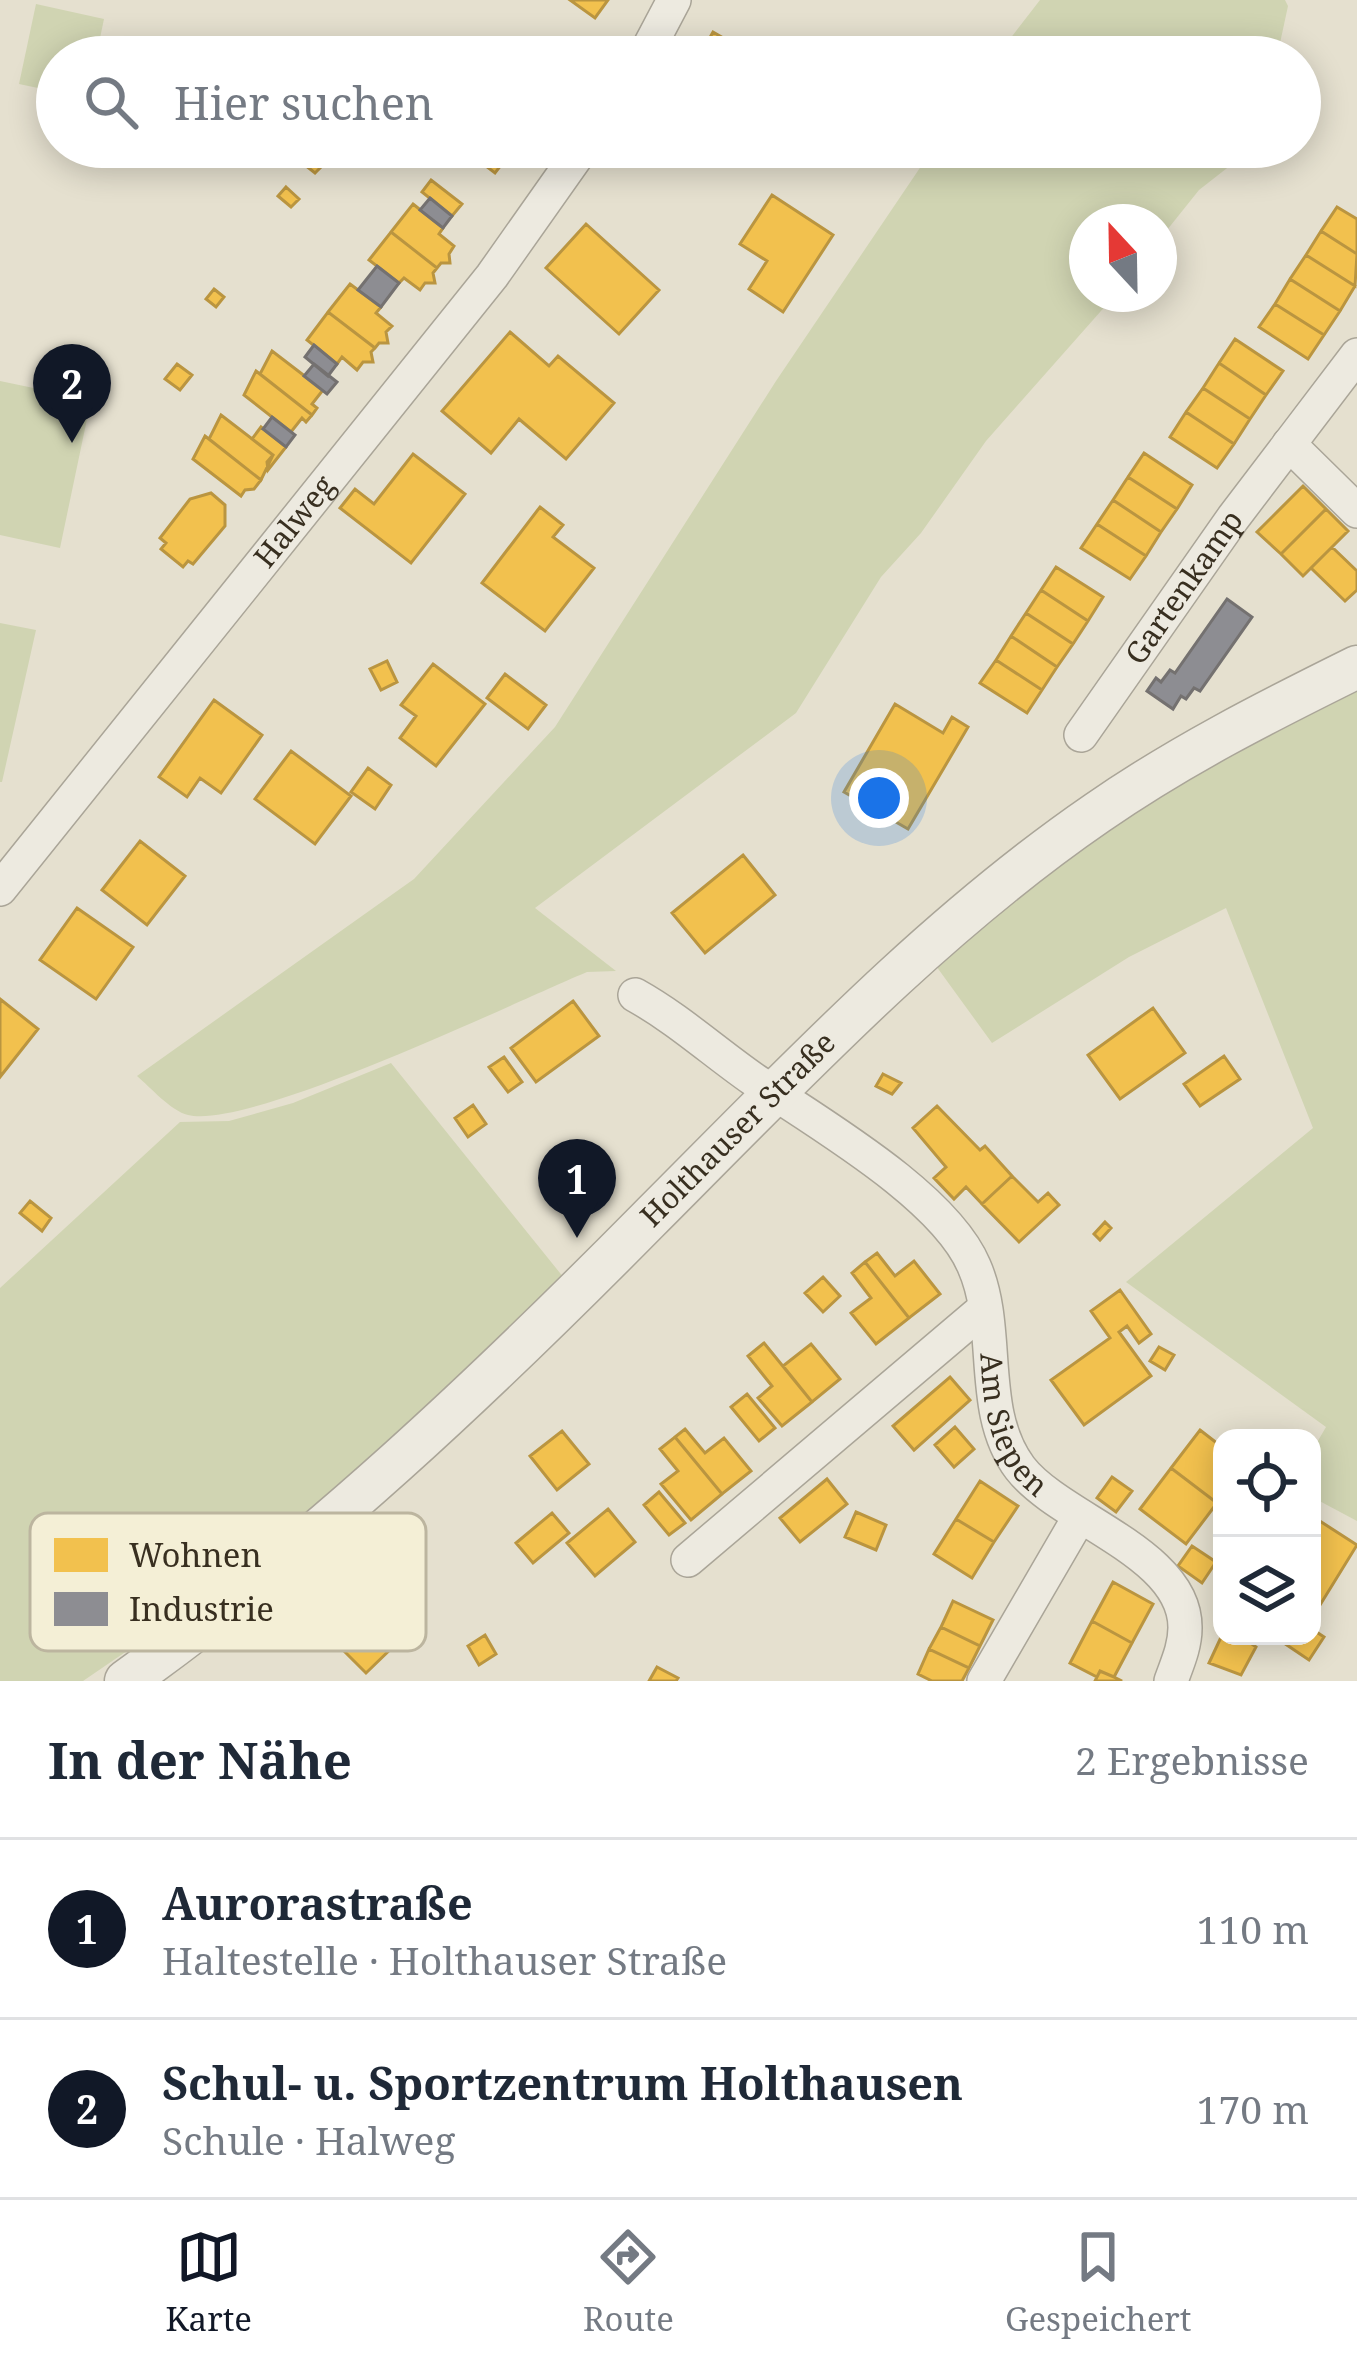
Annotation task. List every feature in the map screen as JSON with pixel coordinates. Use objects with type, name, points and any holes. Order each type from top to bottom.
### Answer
[{"type":"street","points":[[655,36],[674,0]]},
{"type":"street","name":"Halweg","points":[[0,889],[492,276],[568,168]]},
{"type":"street","name":"Gartenkamp","points":[[1082,735],[1357,356]]},
{"type":"street","points":[[1289,444],[1357,512]]},
{"type":"street","name":"Holthauser Straße","points":[[339,1513],[465,1399],[776,1093],[973,910],[1096,813],[1235,728],[1357,667]]},
{"type":"street","name":"Am Siepen","points":[[635,995],[862,1152],[941,1220],[974,1265],[985,1308],[997,1412],[1014,1458],[1030,1479],[1153,1566],[1174,1591],[1185,1627],[1171,1681]]},
{"type":"street","points":[[688,1560],[985,1308]]},
{"type":"street","name":"Am Siepen","points":[[984,1681],[1080,1516]]},
{"type":"street","name":"Holthauser Straße","points":[[126,1681],[165,1668]]},
{"type":"green space","points":[[1040,0],[1285,0],[1288,6],[1282,36],[1012,36]]},
{"type":"green space","points":[[36,4],[104,19],[100,36],[36,36],[36,88],[19,84]]},
{"type":"green space","points":[[920,168],[1227,168],[1199,190],[1177,218],[1177,204],[1069,204],[1069,312],[1100,312],[986,441],[921,533],[881,577],[796,713],[535,908],[616,971],[587,972],[323,1084],[220,1114],[181,1113],[137,1076],[414,879],[555,727],[776,381]]},
{"type":"green space","points":[[0,381],[91,400],[60,548],[0,535]]},
{"type":"green space","points":[[0,623],[36,630],[2,782],[0,782]]},
{"type":"green space","points":[[1357,683],[1357,1521],[1321,1502],[1321,1436],[1326,1427],[1126,1282],[1313,1128],[1226,908],[1129,957],[992,1043],[931,959],[1103,820]]},
{"type":"green space","points":[[391,1063],[564,1278],[314,1513],[30,1513],[30,1651],[127,1651],[83,1681],[0,1681],[0,1288],[180,1122],[229,1121],[293,1103]]},
{"type":"building: Wohnen","points":[[570,0],[608,0],[595,18]]},
{"type":"building: Wohnen","points":[[431,180],[462,204],[452,216],[422,192]]},
{"type":"building: Wohnen","points":[[286,187],[299,199],[291,207],[278,196]]},
{"type":"building: Wohnen","points":[[772,195],[833,235],[783,312],[749,289],[767,261],[740,244]]},
{"type":"building: Wohnen","points":[[413,204],[443,228],[439,234],[454,246],[450,263],[437,268],[391,232]]},
{"type":"building: Wohnen","points":[[1337,207],[1357,219],[1357,254],[1321,231]]},
{"type":"building: Wohnen","points":[[586,224],[659,290],[619,334],[546,268]]},
{"type":"building: Wohnen","points":[[1321,231],[1357,254],[1355,286],[1306,255]]},
{"type":"building: Wohnen","points":[[391,232],[437,268],[435,283],[425,283],[420,290],[404,278],[399,283],[369,260]]},
{"type":"building: Wohnen","points":[[1306,255],[1355,286],[1340,311],[1290,279]]},
{"type":"building: Wohnen","points":[[1290,279],[1340,311],[1324,335],[1275,304]]},
{"type":"building: Wohnen","points":[[350,284],[381,307],[376,313],[392,326],[386,332],[388,343],[375,348],[328,312]]},
{"type":"building: Wohnen","points":[[214,289],[224,297],[216,307],[206,299]]},
{"type":"building: Wohnen","points":[[1275,304],[1324,335],[1308,359],[1259,327]]},
{"type":"building: Wohnen","points":[[328,312],[375,348],[373,362],[363,362],[357,370],[342,357],[337,364],[307,340]]},
{"type":"building: Wohnen","points":[[510,332],[549,366],[558,356],[614,403],[566,459],[519,419],[491,453],[442,411]]},
{"type":"building: Wohnen","points":[[1235,339],[1283,371],[1266,395],[1219,363]]},
{"type":"building: Wohnen","points":[[272,351],[323,390],[312,404],[317,408],[312,415],[260,374]]},
{"type":"building: Wohnen","points":[[1219,363],[1266,395],[1250,419],[1203,388]]},
{"type":"building: Wohnen","points":[[177,364],[192,375],[180,390],[165,379]]},
{"type":"building: Wohnen","points":[[256,371],[312,415],[306,422],[302,418],[291,432],[244,395]]},
{"type":"building: Wohnen","points":[[1203,388],[1250,419],[1234,444],[1186,412]]},
{"type":"building: Wohnen","points":[[1186,412],[1234,444],[1217,468],[1170,437]]},
{"type":"building: Wohnen","points":[[221,415],[273,455],[261,480],[209,439]]},
{"type":"building: Wohnen","points":[[261,427],[286,447],[268,470],[273,455],[252,439]]},
{"type":"building: Wohnen","points":[[205,436],[261,480],[254,489],[241,496],[193,459]]},
{"type":"building: Wohnen","points":[[1144,453],[1192,485],[1177,509],[1128,477]]},
{"type":"building: Wohnen","points":[[413,454],[465,494],[411,563],[340,508],[355,489],[374,504]]},
{"type":"building: Wohnen","points":[[1128,477],[1177,509],[1161,532],[1113,500]]},
{"type":"building: Wohnen","points":[[1303,486],[1326,509],[1281,554],[1257,532]]},
{"type":"building: Wohnen","points":[[211,493],[225,505],[225,526],[193,564],[188,561],[183,567],[161,549],[166,543],[160,538],[190,499]]},
{"type":"building: Wohnen","points":[[1113,500],[1161,532],[1146,556],[1097,524]]},
{"type":"building: Wohnen","points":[[540,507],[563,525],[553,537],[594,568],[545,631],[482,583]]},
{"type":"building: Wohnen","points":[[1326,509],[1348,531],[1303,576],[1281,554]]},
{"type":"building: Wohnen","points":[[1097,524],[1146,556],[1130,579],[1081,548]]},
{"type":"building: Wohnen","points":[[1332,547],[1357,571],[1357,590],[1345,601],[1311,568]]},
{"type":"building: Wohnen","points":[[1056,567],[1103,597],[1088,621],[1041,590]]},
{"type":"building: Wohnen","points":[[1041,590],[1088,621],[1073,644],[1026,613]]},
{"type":"building: Wohnen","points":[[1026,613],[1073,644],[1057,667],[1011,636]]},
{"type":"building: Wohnen","points":[[1011,636],[1057,667],[1042,690],[996,660]]},
{"type":"building: Wohnen","points":[[996,660],[1042,690],[1027,713],[980,683]]},
{"type":"building: Wohnen","points":[[387,661],[397,682],[381,690],[370,669]]},
{"type":"building: Wohnen","points":[[433,664],[485,704],[436,766],[400,738],[416,716],[401,705]]},
{"type":"building: Wohnen","points":[[505,674],[546,705],[528,729],[487,698]]},
{"type":"building: Wohnen","points":[[214,700],[262,735],[221,793],[200,778],[187,797],[159,777]]},
{"type":"building: Wohnen","points":[[895,704],[943,733],[952,717],[968,727],[908,829],[844,792]]},
{"type":"building: Wohnen","points":[[291,751],[351,796],[315,844],[255,799]]},
{"type":"building: Wohnen","points":[[368,768],[391,785],[375,809],[351,792]]},
{"type":"building: Wohnen","points":[[140,841],[185,876],[147,925],[102,890]]},
{"type":"building: Wohnen","points":[[743,855],[775,895],[705,953],[672,913]]},
{"type":"building: Wohnen","points":[[77,908],[133,947],[96,999],[40,960]]},
{"type":"building: Wohnen","points":[[0,999],[38,1029],[0,1077]]},
{"type":"building: Wohnen","points":[[573,1001],[599,1036],[536,1082],[511,1048]]},
{"type":"building: Wohnen","points":[[1153,1008],[1185,1053],[1120,1099],[1088,1055]]},
{"type":"building: Wohnen","points":[[1224,1056],[1240,1079],[1200,1106],[1184,1084]]},
{"type":"building: Wohnen","points":[[504,1057],[522,1082],[508,1092],[489,1067]]},
{"type":"building: Wohnen","points":[[883,1074],[901,1083],[892,1094],[876,1086]]},
{"type":"building: Wohnen","points":[[473,1105],[486,1124],[468,1137],[455,1118]]},
{"type":"building: Wohnen","points":[[937,1106],[1012,1176],[982,1204],[966,1187],[954,1199],[934,1178],[946,1167],[913,1128]]},
{"type":"building: Wohnen","points":[[1012,1176],[1038,1202],[1048,1193],[1059,1205],[1019,1242],[982,1204]]},
{"type":"building: Wohnen","points":[[30,1201],[51,1218],[42,1231],[20,1213]]},
{"type":"building: Wohnen","points":[[1105,1222],[1111,1228],[1100,1240],[1094,1234]]},
{"type":"building: Wohnen","points":[[877,1253],[895,1276],[914,1261],[940,1294],[909,1318],[865,1262]]},
{"type":"building: Wohnen","points":[[865,1262],[909,1318],[876,1344],[851,1313],[871,1298],[852,1273]]},
{"type":"building: Wohnen","points":[[823,1277],[840,1296],[823,1312],[805,1293]]},
{"type":"building: Wohnen","points":[[1120,1290],[1151,1334],[1139,1343],[1127,1326],[1119,1332],[1151,1376],[1084,1425],[1051,1380],[1110,1338],[1091,1311]]},
{"type":"building: Wohnen","points":[[764,1343],[812,1402],[782,1426],[758,1398],[772,1386],[748,1356]]},
{"type":"building: Wohnen","points":[[811,1344],[840,1379],[812,1402],[783,1366]]},
{"type":"building: Wohnen","points":[[1159,1347],[1174,1355],[1165,1370],[1150,1361]]},
{"type":"building: Wohnen","points":[[950,1377],[970,1400],[914,1450],[893,1426]]},
{"type":"building: Wohnen","points":[[747,1394],[775,1428],[759,1441],[731,1407]]},
{"type":"building: Wohnen","points":[[955,1427],[974,1449],[954,1467],[935,1445]]},
{"type":"building: Wohnen","points":[[685,1429],[705,1453],[724,1438],[751,1471],[722,1494],[675,1437]]},
{"type":"building: Wohnen","points":[[1200,1430],[1213,1440],[1213,1500],[1171,1468]]},
{"type":"building: Wohnen","points":[[562,1431],[589,1464],[557,1490],[530,1456]]},
{"type":"building: Wohnen","points":[[675,1437],[722,1494],[691,1520],[661,1484],[678,1471],[660,1449]]},
{"type":"building: Wohnen","points":[[1171,1468],[1213,1500],[1213,1508],[1186,1544],[1140,1509]]},
{"type":"building: Wohnen","points":[[1112,1477],[1132,1491],[1116,1512],[1097,1498]]},
{"type":"building: Wohnen","points":[[827,1479],[847,1504],[800,1542],[780,1518]]},
{"type":"building: Wohnen","points":[[980,1481],[1018,1506],[994,1542],[956,1519]]},
{"type":"building: Wohnen","points":[[659,1492],[685,1523],[669,1535],[644,1505]]},
{"type":"building: Wohnen","points":[[608,1509],[635,1542],[595,1576],[567,1543]]},
{"type":"building: Wohnen","points":[[856,1512],[886,1525],[876,1550],[845,1537]]},
{"type":"building: Wohnen","points":[[552,1513],[569,1533],[533,1563],[516,1543]]},
{"type":"building: Wohnen","points":[[956,1519],[994,1542],[972,1578],[934,1554]]},
{"type":"building: Wohnen","points":[[1321,1522],[1357,1545],[1321,1603]]},
{"type":"building: Wohnen","points":[[1192,1546],[1213,1560],[1202,1583],[1178,1566]]},
{"type":"building: Wohnen","points":[[1113,1582],[1153,1604],[1132,1643],[1092,1621]]},
{"type":"building: Wohnen","points":[[953,1601],[993,1620],[980,1646],[941,1627]]},
{"type":"building: Wohnen","points":[[1092,1621],[1132,1643],[1114,1677],[1100,1671],[1097,1677],[1070,1663]]},
{"type":"building: Wohnen","points":[[941,1627],[980,1646],[969,1668],[929,1649]]},
{"type":"building: Wohnen","points":[[485,1635],[496,1654],[479,1665],[468,1646]]},
{"type":"building: Wohnen","points":[[1217,1645],[1256,1647],[1241,1675],[1209,1663]]},
{"type":"building: Wohnen","points":[[1287,1645],[1319,1645],[1309,1660]]},
{"type":"building: Wohnen","points":[[929,1649],[969,1668],[962,1681],[932,1681],[918,1674]]},
{"type":"building: Wohnen","points":[[344,1651],[389,1651],[366,1673]]},
{"type":"building: Wohnen","points":[[657,1667],[678,1678],[649,1681]]},
{"type":"building: Wohnen","points":[[1100,1671],[1114,1677],[1122,1681],[1095,1681]]},
{"type":"building: Industrie","points":[[430,198],[452,216],[443,228],[420,210]]},
{"type":"building: Industrie","points":[[377,266],[399,283],[381,307],[358,290]]},
{"type":"building: Industrie","points":[[314,345],[337,364],[328,376],[305,357]]},
{"type":"building: Industrie","points":[[314,364],[337,382],[327,394],[304,376]]},
{"type":"building: Industrie","points":[[272,417],[295,435],[286,447],[263,429]]},
{"type":"building: Industrie","points":[[1227,599],[1252,617],[1200,691],[1194,688],[1186,699],[1181,696],[1173,709],[1147,691],[1156,678],[1161,682],[1170,670],[1175,673]]},
{"type":"place","name":"Schul- u. Sportzentrum Holthausen","points":[[72,443]]},
{"type":"place","name":"Aurorastraße","points":[[577,1238]]}]
